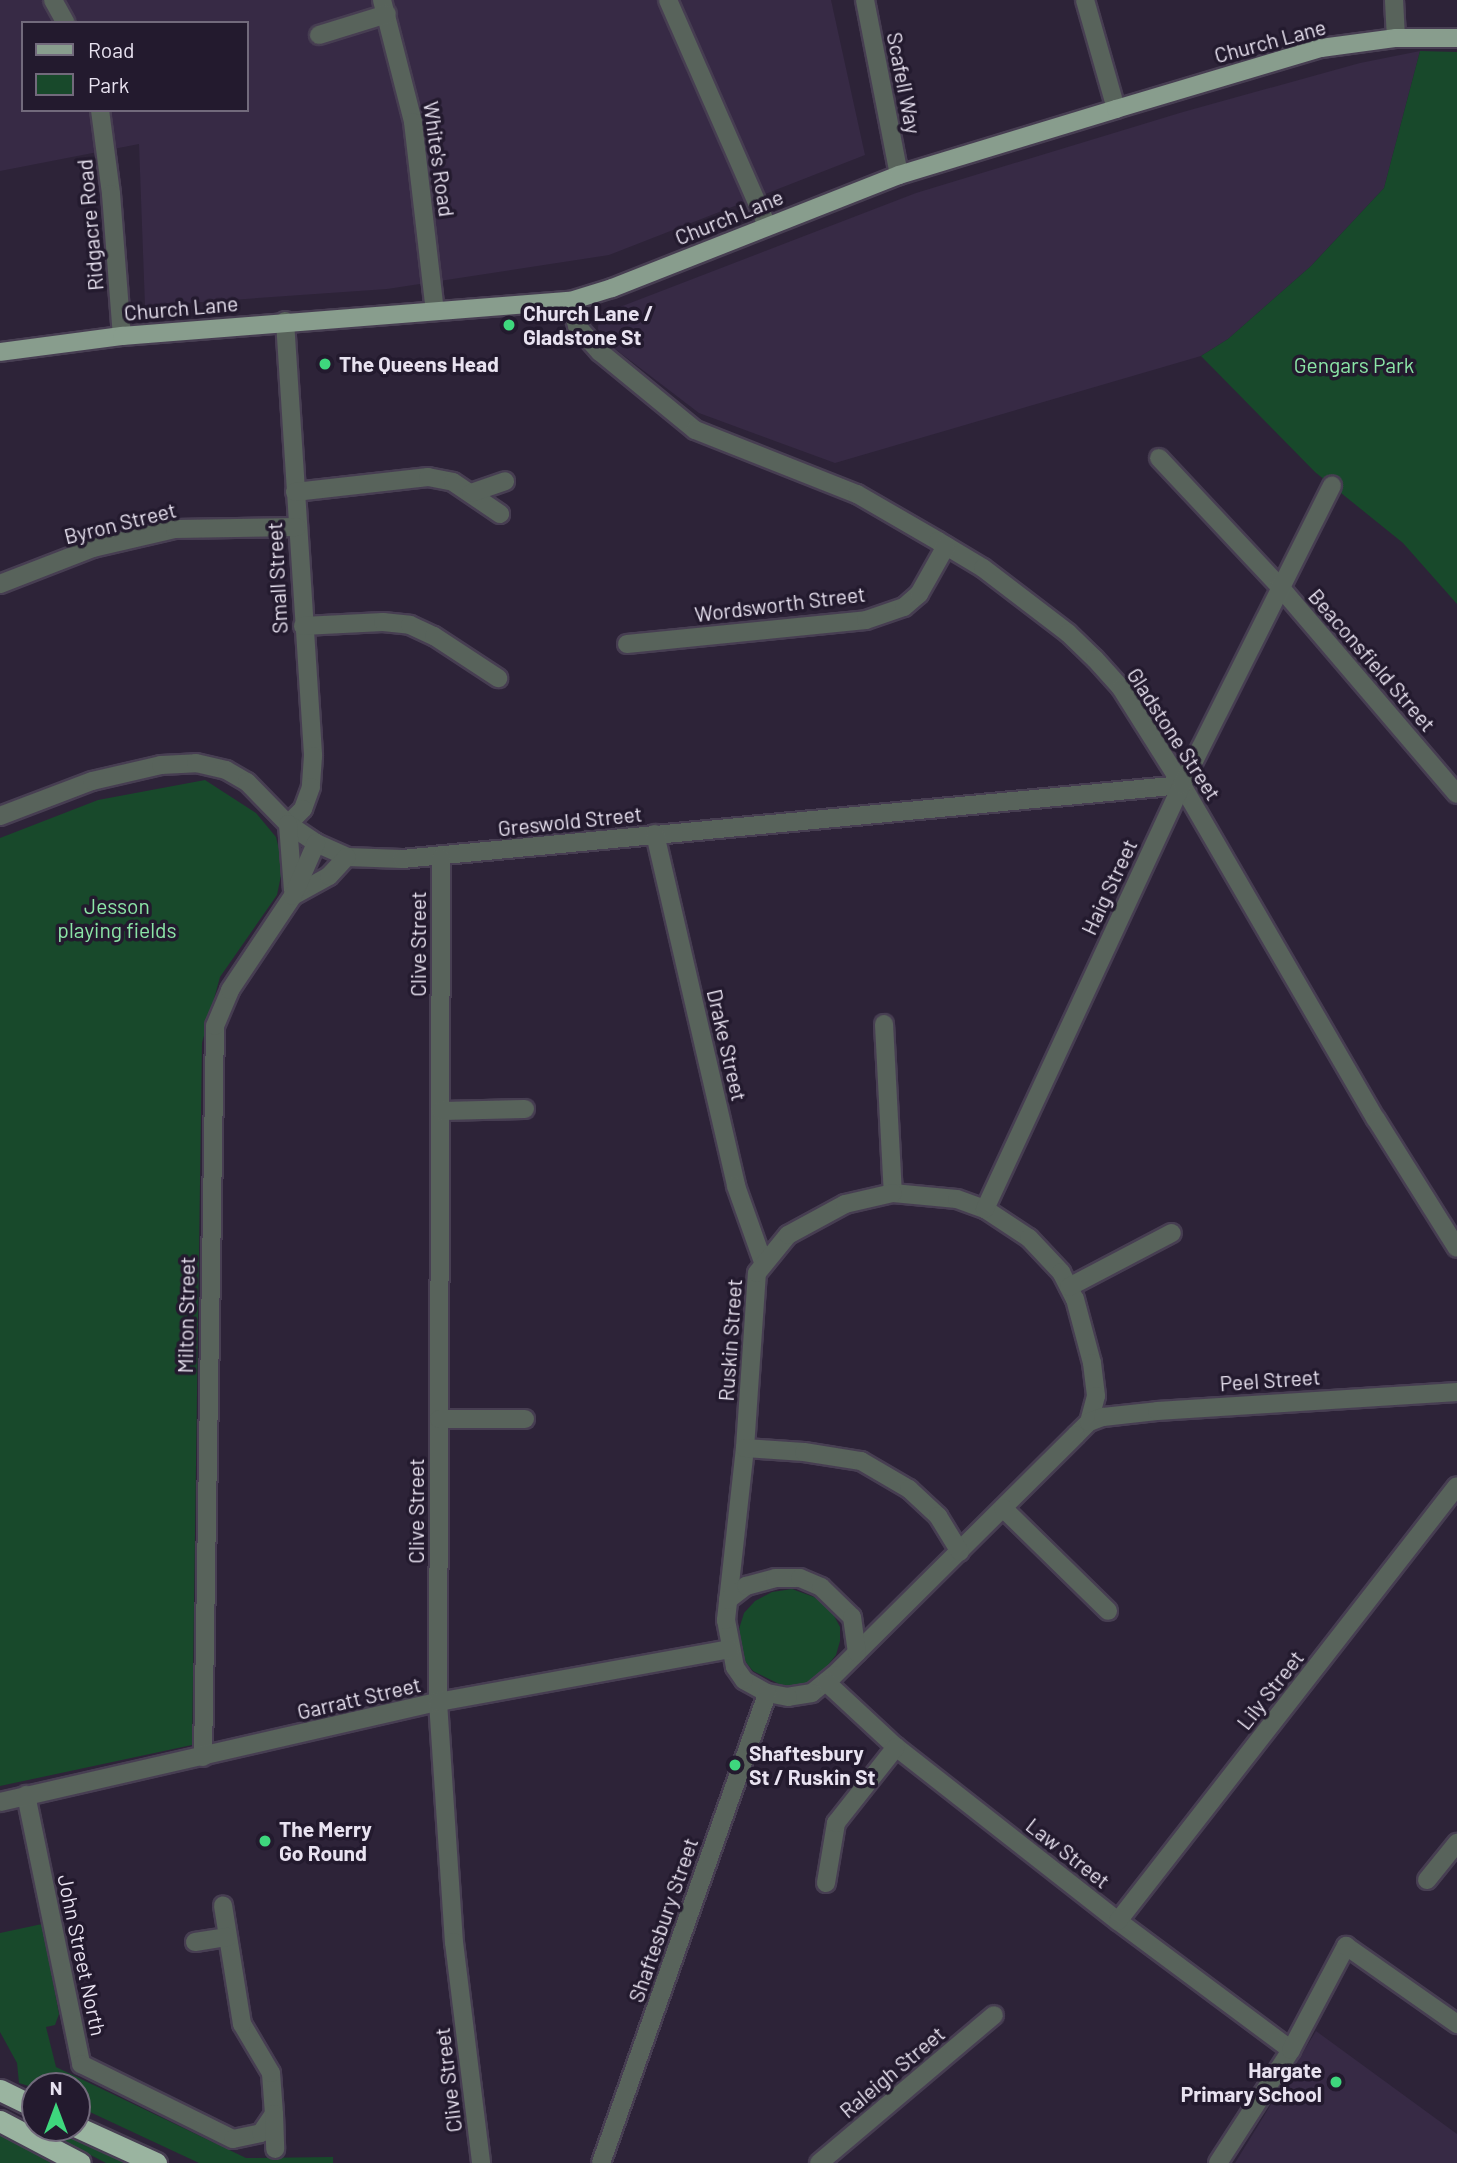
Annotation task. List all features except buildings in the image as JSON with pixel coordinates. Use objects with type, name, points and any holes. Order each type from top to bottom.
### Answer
[{"type":"highway","points":[[0,2090],[21,2100]]},
{"type":"highway","points":[[0,2121],[79,2163]]},
{"type":"highway","points":[[91,2133],[156,2163]]},
{"type":"main road","name":"Church Lane","points":[[0,352],[122,336],[285,321],[570,301],[612,288],[899,175],[1321,48],[1396,38],[1457,38]]},
{"type":"street","points":[[53,0],[65,21]]},
{"type":"street","points":[[668,0],[767,225]]},
{"type":"street","name":"Scafell Way","points":[[864,0],[899,175]]},
{"type":"street","points":[[1085,0],[1116,109]]},
{"type":"street","points":[[1394,0],[1396,38]]},
{"type":"street","name":"White's Road","points":[[319,35],[384,7],[413,122],[435,311]]},
{"type":"street","name":"Ridgacre Road","points":[[100,112],[111,194],[122,336]]},
{"type":"street","name":"Gladstone Street","points":[[570,301],[576,326],[600,352],[695,430],[857,494],[983,568],[1068,633],[1095,659],[1121,688],[1182,785],[1376,1119],[1457,1248]]},
{"type":"street","name":"Small Street","points":[[285,321],[313,756],[311,788],[303,810],[288,824]]},
{"type":"street","points":[[1159,458],[1280,587]]},
{"type":"street","points":[[295,492],[428,477],[453,482],[500,514]]},
{"type":"street","points":[[471,493],[505,481]]},
{"type":"street","name":"Haig Street","points":[[985,1209],[1182,785],[1332,485]]},
{"type":"street","name":"Byron Street","points":[[0,583],[93,548],[175,529],[297,527]]},
{"type":"street","name":"Wordsworth Street","points":[[627,644],[866,620],[904,607],[919,594],[946,545]]},
{"type":"street","name":"Beaconsfield Street","points":[[1280,587],[1457,794]]},
{"type":"street","points":[[303,626],[383,622],[410,625],[434,636],[498,678]]},
{"type":"street","name":"Greswold Street","points":[[0,816],[92,781],[161,765],[196,763],[226,769],[247,782],[288,824],[316,843],[347,857],[441,858],[656,834],[1182,785]]},
{"type":"street","points":[[288,824],[293,896]]},
{"type":"street","name":"Drake Street","points":[[656,834],[736,1186],[763,1262]]},
{"type":"street","name":"Milton Street","points":[[203,1757],[212,1068],[215,1026],[230,990],[293,896],[316,843]]},
{"type":"street","name":"Milton Street","points":[[293,896],[329,876],[347,857]]},
{"type":"street","name":"Clive Street","points":[[441,858],[438,1702],[454,1942],[481,2163]]},
{"type":"street","points":[[884,1024],[893,1193]]},
{"type":"street","points":[[441,1111],[525,1109]]},
{"type":"street","name":"Ruskin Street","points":[[767,1693],[744,1679],[735,1667],[726,1620],[745,1448],[757,1273],[763,1262],[788,1235],[845,1204],[893,1193],[957,1199],[985,1209],[1029,1238],[1061,1272],[1069,1287],[1092,1363],[1096,1396],[1088,1422]]},
{"type":"street","points":[[1069,1287],[1171,1233]]},
{"type":"street","name":"Peel Street","points":[[1088,1422],[1103,1417],[1157,1412],[1457,1392]]},
{"type":"street","points":[[439,1419],[526,1419]]},
{"type":"street","points":[[767,1693],[788,1697],[812,1693],[826,1682],[960,1552],[1088,1422]]},
{"type":"street","points":[[745,1448],[804,1452],[860,1461],[909,1489],[938,1516],[960,1552]]},
{"type":"street","name":"Lily Street","points":[[1118,1921],[1457,1486]]},
{"type":"street","points":[[1003,1508],[1108,1611]]},
{"type":"street","points":[[728,1600],[746,1586],[775,1578],[800,1578],[828,1593],[852,1617],[857,1653]]},
{"type":"street","name":"Garratt Street","points":[[0,1802],[438,1702],[730,1649]]},
{"type":"street","name":"Law Street","points":[[826,1682],[896,1747],[1118,1921],[1293,2047]]},
{"type":"street","name":"Shaftesbury Street","points":[[601,2163],[767,1693]]},
{"type":"street","points":[[826,1883],[836,1823],[896,1747]]},
{"type":"street","name":"John Street North","points":[[26,1795],[81,2064],[233,2139],[261,2133],[274,2114]]},
{"type":"street","points":[[1427,1880],[1457,1843]]},
{"type":"street","points":[[223,1906],[242,2024],[271,2073],[275,2149]]},
{"type":"street","points":[[195,1942],[228,1937]]},
{"type":"street","points":[[1218,2163],[1293,2047],[1346,1946],[1457,2024]]},
{"type":"street","name":"Raleigh Street","points":[[819,2163],[995,2015]]},
{"type":"shaded area","points":[[0,0],[831,0],[865,155],[609,255],[387,289],[145,306],[139,144],[0,171]]},
{"type":"shaded area","points":[[1420,51],[1384,188],[1311,266],[1228,339],[1201,356],[835,463],[699,413],[606,342],[598,329],[599,315],[916,193],[1183,112],[1360,63]]},
{"type":"shaded area","name":"Hargate Primary School","points":[[1316,2031],[1457,2134],[1457,2163],[1235,2163]]},
{"type":"green space","name":"Gengars Park","points":[[1420,51],[1457,52],[1457,604],[1403,543],[1315,472],[1201,356],[1228,339],[1311,266],[1384,188]]},
{"type":"green space","name":"Jesson playing fields","points":[[205,780],[256,813],[276,837],[283,866],[277,895],[220,977],[202,1043],[192,1745],[0,1786],[0,838],[98,800]]},
{"type":"green space","points":[[792,1589],[814,1597],[831,1610],[840,1627],[840,1641],[836,1655],[820,1675],[806,1684],[785,1687],[753,1671],[744,1660],[739,1629],[744,1613],[755,1601],[772,1592]]},
{"type":"green space","points":[[42,1924],[59,2014],[55,2025],[46,2027],[56,2067],[66,2072],[21,2072],[19,2083],[17,2063],[0,2032],[0,1933]]},
{"type":"green space","points":[[91,2084],[246,2158],[333,2157],[333,2163],[199,2163],[91,2113]]},
{"type":"green space","points":[[0,2135],[54,2163],[0,2163]]},
{"type":"green space","points":[[65,2142],[91,2142],[135,2163],[106,2163]]},
{"type":"place","name":"Church Lane / Gladstone St","points":[[509,325]]},
{"type":"place","name":"The Queens Head","points":[[325,364]]},
{"type":"place","name":"Shaftesbury St / Ruskin St","points":[[735,1765]]},
{"type":"place","name":"The Merry Go Round","points":[[265,1841]]},
{"type":"place","name":"Hargate Primary School","points":[[1336,2082]]}]
